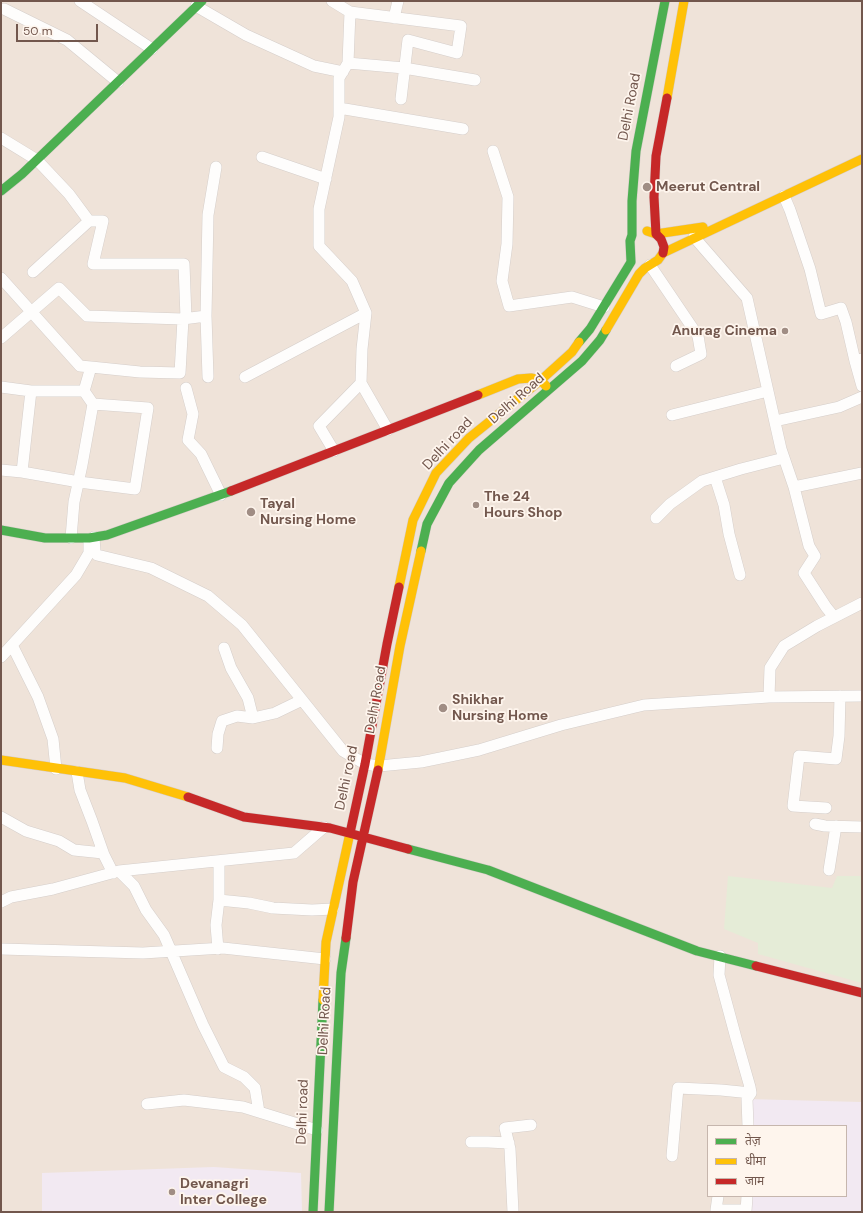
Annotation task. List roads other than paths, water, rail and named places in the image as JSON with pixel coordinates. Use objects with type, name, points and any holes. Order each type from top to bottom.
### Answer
[{"type":"main road","name":"Delhi Road","points":[[541,380],[572,352],[590,329],[631,262],[630,241],[632,235],[632,201],[636,151],[665,1]]},
{"type":"main road","points":[[656,234],[654,197],[656,156],[684,1]]},
{"type":"main road","points":[[1,191],[37,160],[199,4]]},
{"type":"main road","points":[[663,252],[862,159]]},
{"type":"main road","points":[[656,234],[724,224]]},
{"type":"main road","points":[[632,235],[649,231],[656,234],[661,239],[664,247],[663,252],[658,260],[650,265]]},
{"type":"main road","name":"Delhi Road","points":[[329,1212],[342,973],[353,882],[379,766],[400,646],[427,524],[449,483],[479,450],[582,361],[600,340],[639,274],[644,268],[650,265]]},
{"type":"main road","points":[[1,530],[45,538],[92,538],[106,535],[221,495],[518,379],[531,378],[541,380],[549,390]]},
{"type":"main road","name":"Delhi road","points":[[313,1212],[326,942],[365,764],[386,644],[413,520],[436,473],[469,438],[541,380]]},
{"type":"main road","points":[[499,386],[519,397],[528,408]]},
{"type":"main road","points":[[1,760],[125,778],[190,798],[244,817],[324,827],[488,870],[697,951],[862,993]]},
{"type":"street","points":[[80,1],[152,49]]},
{"type":"street","points":[[332,1],[350,12],[461,26],[457,53],[408,40],[401,99]]},
{"type":"street","points":[[394,18],[398,1]]},
{"type":"street","points":[[199,4],[246,36],[314,66],[404,68],[474,80]]},
{"type":"street","points":[[5,8],[67,40],[118,82]]},
{"type":"street","points":[[350,12],[345,67],[340,78],[337,124],[319,209],[319,246],[352,282],[366,312],[362,349],[361,383],[388,430]]},
{"type":"street","points":[[339,108],[463,129]]},
{"type":"street","points":[[1,138],[37,160],[69,194],[89,221]]},
{"type":"street","points":[[493,151],[508,197],[507,244],[502,281],[509,306],[572,297],[604,307]]},
{"type":"street","points":[[262,157],[326,179]]},
{"type":"street","points":[[208,376],[206,316],[208,216],[216,167]]},
{"type":"street","points":[[784,196],[810,269],[821,314],[841,308],[859,360],[862,386]]},
{"type":"street","points":[[1,278],[80,366],[140,372],[180,373],[185,319],[184,264],[93,264],[103,221],[89,221],[33,272]]},
{"type":"street","points":[[694,237],[747,298],[774,421],[794,487],[809,546],[815,556],[804,573],[834,617]]},
{"type":"street","points":[[650,265],[698,336],[701,354],[676,366]]},
{"type":"street","points":[[1,338],[59,288],[87,316],[185,319],[206,316]]},
{"type":"street","points":[[245,377],[366,312]]},
{"type":"street","points":[[84,391],[91,367]]},
{"type":"street","points":[[334,451],[319,426],[361,383]]},
{"type":"street","points":[[1,388],[31,391],[84,391]]},
{"type":"street","points":[[186,388],[193,414],[188,440],[201,454],[221,495]]},
{"type":"street","points":[[22,472],[31,391]]},
{"type":"street","points":[[70,538],[74,502],[93,404],[84,391]]},
{"type":"street","points":[[672,415],[768,391]]},
{"type":"street","points":[[774,421],[839,407],[862,398]]},
{"type":"street","points":[[1,470],[135,489],[148,408],[93,404]]},
{"type":"street","points":[[656,518],[670,504],[702,481],[784,458]]},
{"type":"street","points":[[794,487],[862,472]]},
{"type":"street","points":[[715,477],[724,505],[729,534],[740,575]]},
{"type":"street","points":[[1,657],[76,575],[89,552],[92,538]]},
{"type":"street","points":[[92,538],[97,555],[151,568],[208,596],[242,625],[343,751],[365,764],[379,766],[421,762],[479,750],[561,725],[644,705],[769,697],[862,696]]},
{"type":"street","points":[[769,697],[770,668],[784,646],[834,617],[862,604]]},
{"type":"street","points":[[12,645],[38,697],[46,718],[53,739],[56,769]]},
{"type":"street","points":[[224,648],[231,668],[248,698],[253,718]]},
{"type":"street","points":[[826,808],[793,806],[798,756],[836,759],[839,736],[840,696]]},
{"type":"street","points":[[217,748],[218,734],[222,721],[237,716],[253,718],[275,713],[302,700]]},
{"type":"street","points":[[77,772],[80,790],[103,853],[116,872],[134,886],[146,910],[164,935],[203,1025],[224,1067],[244,1077],[255,1088],[259,1112]]},
{"type":"street","points":[[1,817],[26,832],[59,841],[74,850],[103,853]]},
{"type":"street","points":[[815,824],[824,826],[862,827]]},
{"type":"street","points":[[829,870],[836,826]]},
{"type":"street","points":[[1,902],[11,897],[53,889],[116,872],[294,853],[324,827]]},
{"type":"street","points":[[218,949],[216,925],[219,900],[219,861]]},
{"type":"street","points":[[219,900],[249,903],[273,908],[312,910],[333,909]]},
{"type":"street","points":[[1,949],[143,953],[218,949],[325,958]]},
{"type":"street","points":[[720,956],[719,975],[750,1087],[751,1094],[747,1099],[748,1125]]},
{"type":"street","points":[[672,1156],[678,1088],[721,1090],[751,1094]]},
{"type":"street","points":[[147,1104],[184,1100],[243,1108],[317,1130]]},
{"type":"street","points":[[513,1212],[509,1143],[505,1128],[531,1125]]},
{"type":"street","points":[[471,1142],[509,1143]]},
{"type":"street","points":[[718,1197],[716,1211],[746,1211],[747,1197]]},
{"type":"place","name":"Meerut Central","points":[[647,187]]},
{"type":"place","name":"Anurag Cinema","points":[[785,331]]},
{"type":"place","name":"The 24 Hours Shop","points":[[476,505]]},
{"type":"place","name":"Tayal Nursing Home","points":[[251,512]]},
{"type":"place","name":"Shikhar Nursing Home","points":[[443,708]]},
{"type":"place","name":"Devanagri Inter College","points":[[172,1192]]}]
